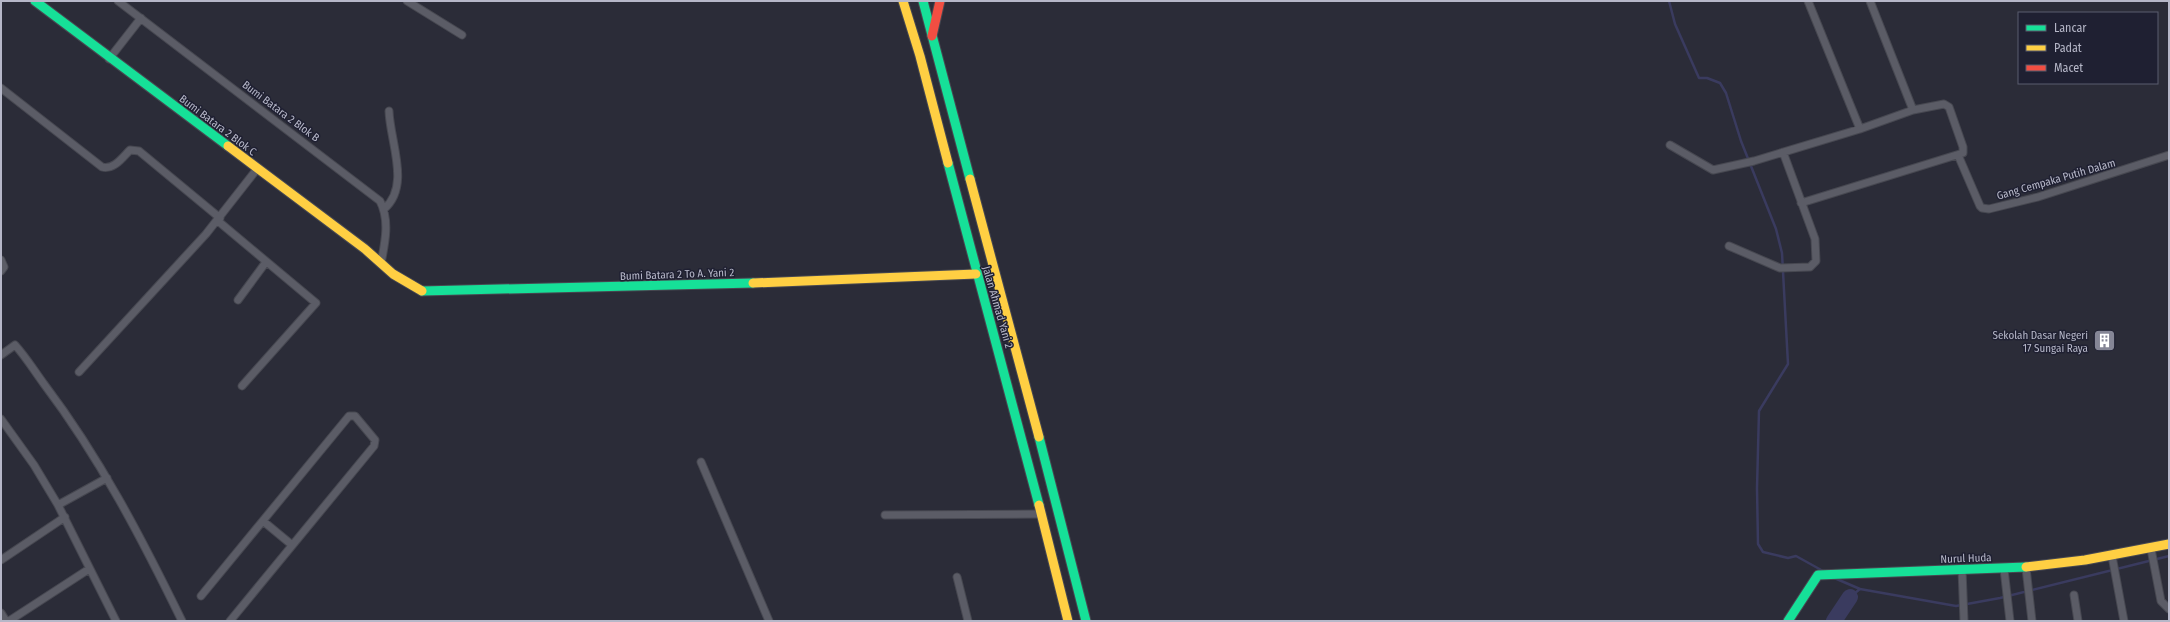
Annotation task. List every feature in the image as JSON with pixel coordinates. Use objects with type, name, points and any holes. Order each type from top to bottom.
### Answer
[{"type":"main road","name":"Bumi Batara 2 Blok C","points":[[35,1],[109,59],[257,169],[383,266]]},
{"type":"main road","name":"Jalan Ahmad Yani 2","points":[[903,1],[920,56],[1068,621]]},
{"type":"main road","name":"Jalan Ahmad Yani 2","points":[[923,1],[1041,442],[1086,621]]},
{"type":"main road","points":[[932,38],[940,1]]},
{"type":"main road","name":"Bumi Batara 2 To A. Yani 2","points":[[383,266],[407,284],[424,292],[722,284],[976,274]]},
{"type":"main road","name":"Nurul Huda","points":[[1788,621],[1813,580],[1826,574],[2026,568],[2113,558],[2152,551],[2169,544]]},
{"type":"street","name":"Bumi Batara 2 Blok B","points":[[118,1],[370,192],[380,201],[384,209]]},
{"type":"street","points":[[407,1],[462,35]]},
{"type":"street","points":[[1808,1],[1860,129]]},
{"type":"street","points":[[1870,1],[1912,110]]},
{"type":"street","points":[[109,59],[140,18]]},
{"type":"street","points":[[1,88],[102,167],[107,168],[113,166],[130,150],[139,151],[219,219],[266,262],[316,302],[242,386]]},
{"type":"street","points":[[1670,145],[1713,170],[1754,161],[1860,129],[1912,110],[1944,104],[1949,107],[1964,147],[1963,153],[1801,202]]},
{"type":"street","points":[[383,266],[385,235],[384,209],[392,202],[399,180],[389,111]]},
{"type":"street","points":[[1729,246],[1784,268],[1810,267],[1816,261],[1814,239],[1783,152]]},
{"type":"street","name":"Gang Cempaka Putih Dalam","points":[[1958,155],[1980,206],[1988,209],[2038,197],[2169,155]]},
{"type":"street","points":[[79,372],[219,219],[257,169]]},
{"type":"street","points":[[1,260],[4,267],[1,271]]},
{"type":"street","points":[[238,300],[266,262]]},
{"type":"street","points":[[1,355],[15,346],[73,424],[107,478],[139,534],[182,621]]},
{"type":"street","points":[[201,596],[349,416],[355,416],[375,440],[374,446],[230,621]]},
{"type":"street","points":[[1,419],[34,465],[58,505],[113,620]]},
{"type":"street","points":[[701,462],[769,621]]},
{"type":"street","points":[[58,505],[107,478]]},
{"type":"street","points":[[885,515],[1041,514]]},
{"type":"street","points":[[1,560],[64,517]]},
{"type":"street","points":[[263,521],[292,545]]},
{"type":"street","points":[[2152,551],[2161,601],[2169,609]]},
{"type":"street","points":[[2113,558],[2124,621]]},
{"type":"street","points":[[2026,568],[2032,621]]},
{"type":"street","points":[[9,621],[89,569]]},
{"type":"street","points":[[1962,569],[1964,621]]},
{"type":"street","points":[[2004,569],[2010,621]]},
{"type":"street","points":[[957,577],[968,621]]},
{"type":"street","points":[[2074,595],[2078,621]]},
{"type":"street","points":[[1,613],[6,621]]},
{"type":"waterway","points":[[1669,1],[1675,24],[1699,78],[1707,78],[1720,83],[1726,93],[1741,141],[1776,229],[1782,253],[1788,364],[1759,411],[1757,488],[1758,544],[1763,552],[1788,558],[1796,556],[1823,571]]},
{"type":"waterway","points":[[1850,597],[1860,589],[1956,606],[2000,598],[2169,556]]},
{"type":"waterway","points":[[1832,577],[1860,589]]},
{"type":"waterway","points":[[1834,621],[1850,597]]},
{"type":"traffic: fast","points":[[35,1],[228,146]]},
{"type":"traffic: fast","points":[[923,1],[970,179]]},
{"type":"traffic: fast","points":[[948,163],[1039,505]]},
{"type":"traffic: fast","points":[[422,291],[753,283]]},
{"type":"traffic: fast","points":[[1039,437],[1086,621]]},
{"type":"traffic: fast","points":[[1788,621],[1818,575],[2026,567]]},
{"type":"traffic: slow","points":[[903,1],[920,56],[948,163]]},
{"type":"traffic: slow","points":[[228,146],[365,249],[393,274],[422,291]]},
{"type":"traffic: slow","points":[[970,179],[1039,437]]},
{"type":"traffic: slow","points":[[753,283],[976,274]]},
{"type":"traffic: slow","points":[[1039,505],[1068,621]]},
{"type":"traffic: slow","points":[[2026,567],[2085,560],[2169,544]]},
{"type":"traffic: jam","points":[[932,36],[940,1]]},
{"type":"place","name":"Sekolah Dasar Negeri 17 Sungai Raya","points":[[2104,341]]}]
